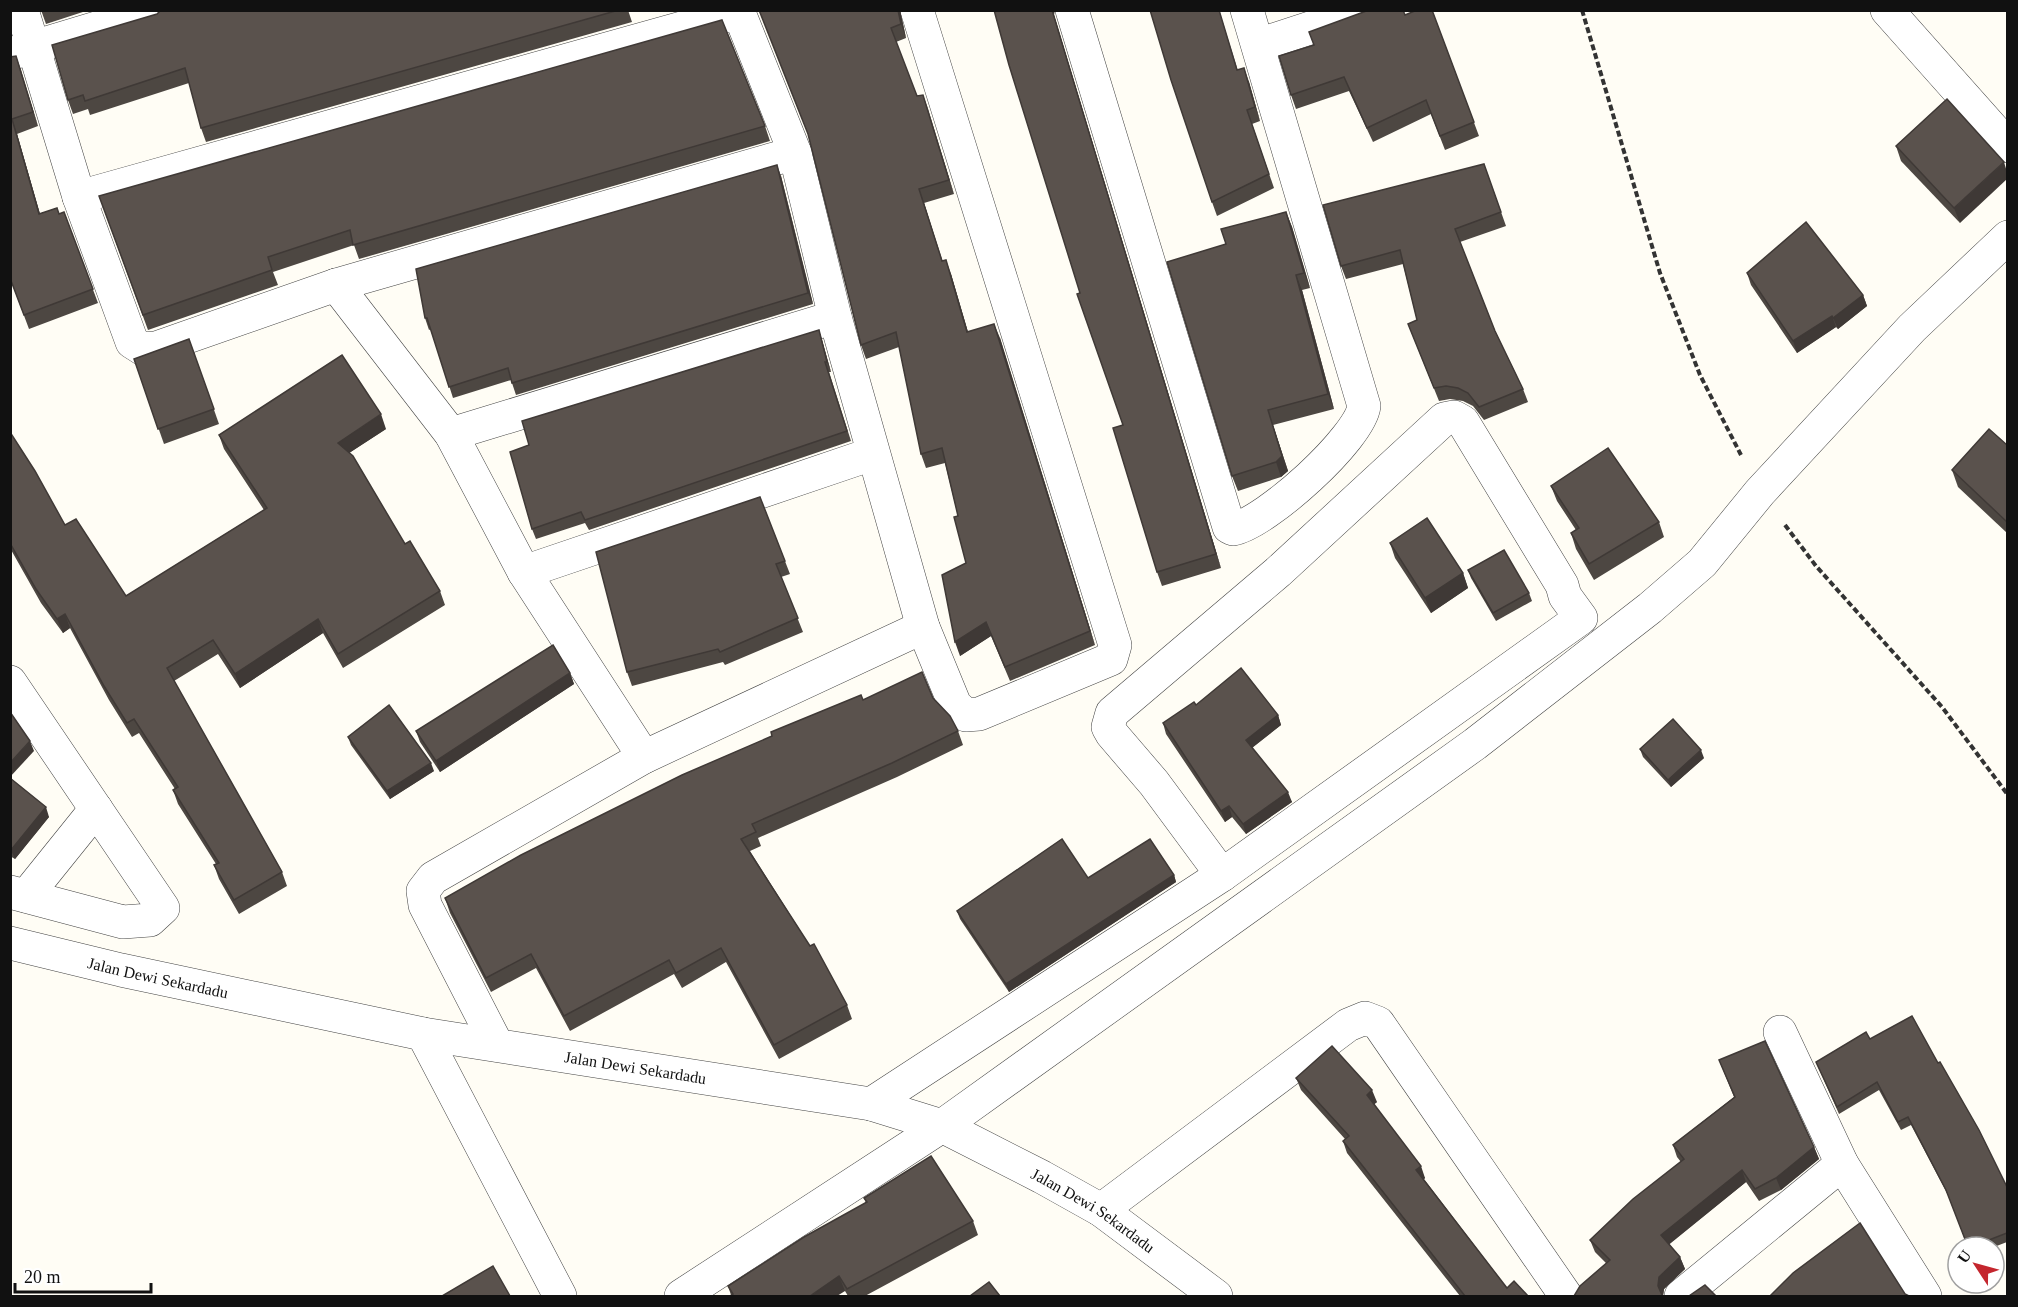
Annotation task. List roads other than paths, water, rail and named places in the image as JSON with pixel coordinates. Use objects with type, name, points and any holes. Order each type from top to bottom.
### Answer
[{"type":"street","points":[[22,10],[22,51],[132,342],[143,348],[156,348],[336,285],[795,153]]},
{"type":"street","points":[[22,51],[156,10]]},
{"type":"street","points":[[79,197],[738,11],[795,153],[835,317],[872,454],[923,627],[955,705],[966,715],[979,714],[1111,659],[1115,645],[917,10]]},
{"type":"street","points":[[1072,10],[1229,527],[1233,530],[1271,511],[1318,469],[1360,422],[1364,406],[1247,10]]},
{"type":"street","points":[[1258,45],[1365,10]]},
{"type":"street","points":[[1887,10],[2007,146]]},
{"type":"street","points":[[681,1296],[942,1126],[1512,715],[1650,608],[1702,563],[1760,492],[1912,328],[2007,237]]},
{"type":"street","points":[[336,285],[451,435],[524,572],[644,757]]},
{"type":"street","points":[[451,435],[835,317]]},
{"type":"street","points":[[871,1104],[1222,875],[1581,618],[1565,596],[1562,585],[1463,422],[1454,417],[1444,419],[1278,572],[1112,713],[1108,727],[1112,734],[1154,783],[1222,875]]},
{"type":"street","points":[[524,572],[872,454]]},
{"type":"street","points":[[497,1045],[425,905],[423,891],[433,878],[644,757],[923,627]]},
{"type":"street","points":[[10,682],[96,809],[163,908],[150,920],[123,922],[18,894],[96,809]]},
{"type":"street","name":"Jalan Dewi Sekardadu","points":[[10,942],[121,970],[423,1034],[871,1104],[942,1126],[1101,1210],[1216,1296]]},
{"type":"street","points":[[1101,1210],[1348,1024],[1365,1018],[1378,1023],[1566,1296]]},
{"type":"street","points":[[1780,1032],[1842,1164],[1925,1296]]},
{"type":"street","points":[[423,1034],[560,1296]]},
{"type":"street","points":[[1681,1296],[1842,1164]]}]
